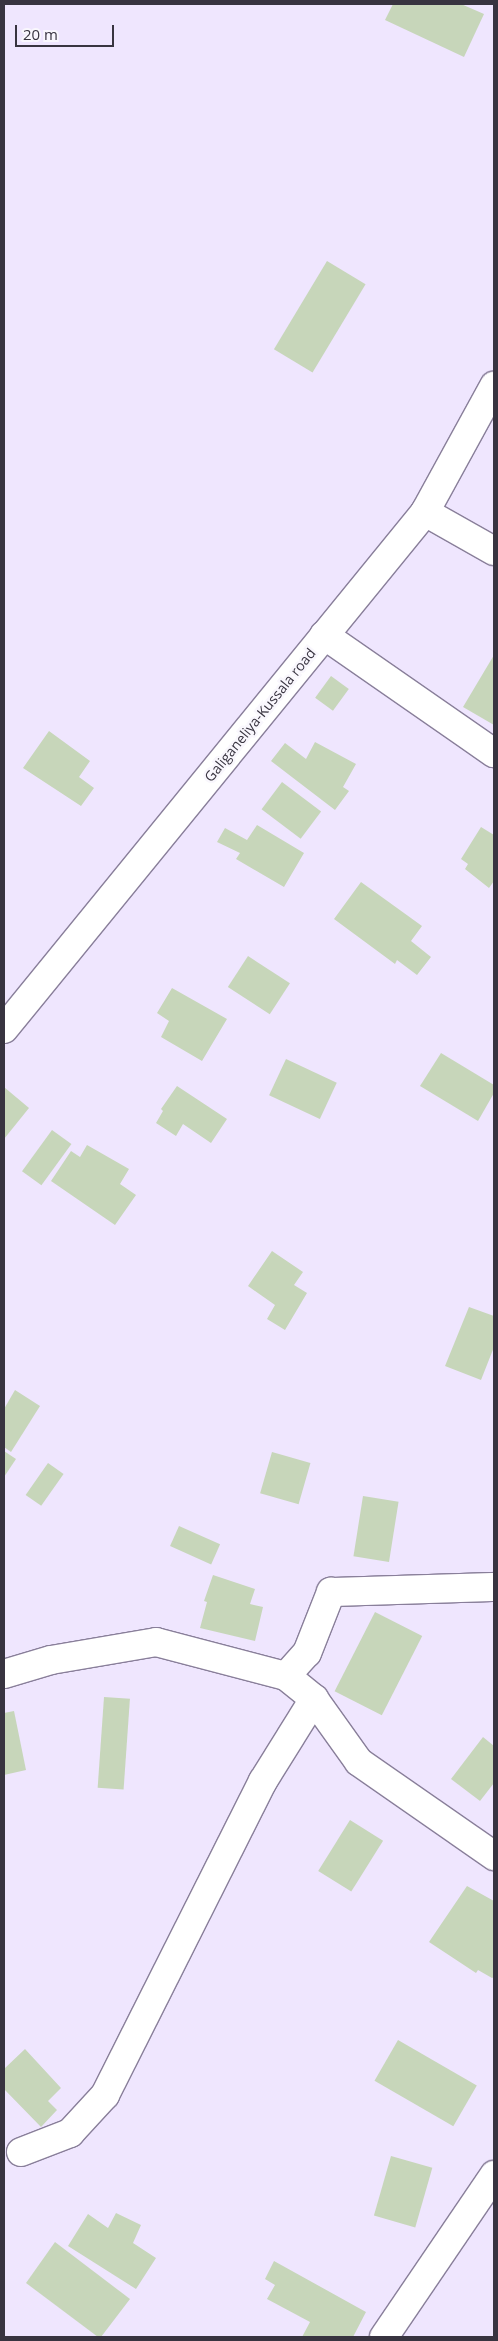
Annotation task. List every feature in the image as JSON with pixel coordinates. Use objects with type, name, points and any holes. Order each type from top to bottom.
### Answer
[{"type":"street","name":"Galiganeliya-Kussala road","points":[[4,1029],[425,512],[494,386]]},
{"type":"street","points":[[425,512],[494,550]]},
{"type":"street","points":[[324,635],[494,753]]},
{"type":"street","points":[[286,1676],[307,1653],[332,1592],[494,1587]]},
{"type":"street","points":[[4,1674],[51,1660],[156,1642],[286,1676],[314,1699],[359,1762],[494,1856]]},
{"type":"street","points":[[21,2152],[70,2133],[105,2095],[263,1781],[314,1699]]},
{"type":"street","points":[[384,2337],[494,2175]]},
{"type":"building","points":[[393,4],[461,4],[484,14],[464,57],[385,20]]},
{"type":"building","points":[[327,261],[366,284],[313,372],[274,349]]},
{"type":"building","points":[[494,655],[494,725],[463,707]]},
{"type":"building","points":[[331,676],[349,689],[333,711],[315,698]]},
{"type":"building","points":[[49,731],[90,761],[79,777],[94,788],[81,806],[23,768]]},
{"type":"building","points":[[315,742],[356,764],[343,787],[349,791],[335,810],[271,761],[285,743],[306,759]]},
{"type":"building","points":[[282,782],[321,811],[301,839],[262,809]]},
{"type":"building","points":[[257,825],[304,853],[284,887],[236,859],[240,853],[217,842],[225,828],[247,840]]},
{"type":"building","points":[[481,827],[494,835],[494,881],[489,888],[465,869],[468,864],[461,859]]},
{"type":"building","points":[[361,882],[422,926],[411,941],[431,957],[417,975],[397,960],[395,964],[334,919]]},
{"type":"building","points":[[248,956],[290,983],[270,1014],[228,987]]},
{"type":"building","points":[[172,988],[227,1019],[202,1061],[161,1037],[169,1021],[157,1013]]},
{"type":"building","points":[[441,1053],[494,1085],[494,1093],[478,1121],[420,1086]]},
{"type":"building","points":[[286,1059],[337,1083],[320,1119],[269,1095]]},
{"type":"building","points":[[177,1086],[227,1119],[211,1143],[183,1124],[176,1136],[156,1123],[163,1111],[161,1109]]},
{"type":"building","points":[[4,1087],[29,1108],[4,1139]]},
{"type":"building","points":[[52,1130],[71,1144],[41,1185],[22,1171]]},
{"type":"building","points":[[87,1145],[129,1169],[120,1184],[136,1195],[115,1225],[51,1181],[71,1151],[80,1157]]},
{"type":"building","points":[[272,1251],[303,1272],[294,1285],[307,1293],[285,1330],[267,1319],[275,1305],[248,1286]]},
{"type":"building","points":[[469,1307],[494,1316],[494,1347],[481,1380],[445,1366]]},
{"type":"building","points":[[15,1390],[40,1406],[11,1452],[4,1447],[4,1409]]},
{"type":"building","points":[[4,1451],[16,1459],[4,1477]]},
{"type":"building","points":[[272,1452],[310,1463],[299,1504],[260,1493]]},
{"type":"building","points":[[48,1463],[64,1474],[41,1506],[26,1495]]},
{"type":"building","points":[[363,1496],[399,1502],[389,1562],[353,1556]]},
{"type":"building","points":[[179,1526],[220,1544],[211,1564],[170,1546]]},
{"type":"building","points":[[213,1575],[255,1589],[250,1604],[263,1607],[255,1641],[200,1628],[207,1602],[204,1601]]},
{"type":"building","points":[[375,1612],[422,1636],[382,1715],[335,1691]]},
{"type":"building","points":[[104,1697],[130,1699],[124,1790],[98,1788]]},
{"type":"building","points":[[14,1711],[26,1770],[4,1775],[4,1713]]},
{"type":"building","points":[[483,1737],[494,1746],[494,1783],[480,1801],[451,1779]]},
{"type":"building","points":[[350,1820],[383,1841],[351,1892],[318,1871]]},
{"type":"building","points":[[467,1886],[494,1901],[494,1977],[492,1978],[478,1970],[476,1973],[429,1942]]},
{"type":"building","points":[[398,2040],[477,2086],[453,2126],[374,2081]]},
{"type":"building","points":[[25,2049],[61,2088],[48,2101],[57,2110],[41,2127],[4,2089],[4,2069]]},
{"type":"building","points":[[391,2156],[432,2168],[415,2227],[374,2216]]},
{"type":"building","points":[[116,2213],[141,2225],[133,2243],[156,2258],[136,2289],[68,2246],[88,2214],[108,2228]]},
{"type":"building","points":[[55,2242],[130,2299],[101,2337],[98,2337],[26,2283]]},
{"type":"building","points":[[274,2261],[366,2312],[353,2337],[302,2337],[310,2322],[267,2299],[275,2285],[265,2279]]}]
